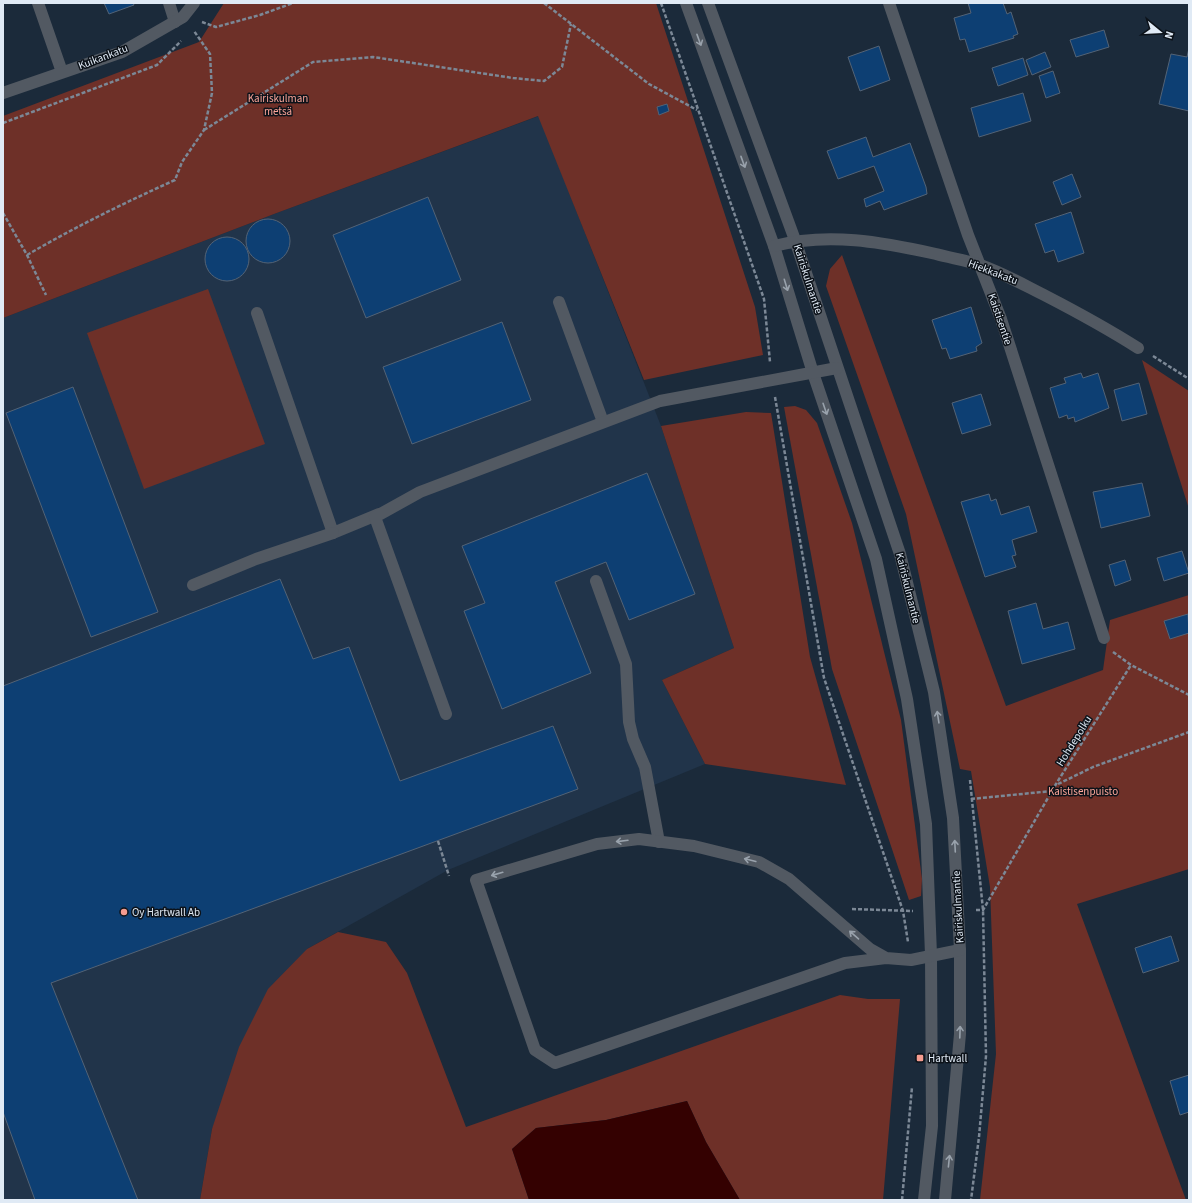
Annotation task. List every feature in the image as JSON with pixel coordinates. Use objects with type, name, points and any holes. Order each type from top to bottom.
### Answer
[{"type":"street","points":[[38,3],[62,72]]},
{"type":"street","points":[[169,3],[175,22]]},
{"type":"street","name":"Kuikankatu","points":[[3,93],[122,52],[183,17],[194,3]]},
{"type":"street","name":"Kairiskulmantie","points":[[686,3],[774,246],[813,373],[876,559],[907,699],[926,824],[931,955],[932,1126],[924,1200]]},
{"type":"street","name":"Kairiskulmantie","points":[[708,3],[795,240],[900,554],[934,692],[954,818],[960,950],[960,1034],[945,1200]]},
{"type":"street","name":"Kaistisentie","points":[[889,3],[979,264],[1000,319],[1104,638]]},
{"type":"street","name":"Hiekkakatu","points":[[774,246],[795,240],[819,238],[863,241],[923,251],[979,264],[1007,276],[1095,322],[1138,348]]},
{"type":"street","points":[[559,302],[603,422]]},
{"type":"street","points":[[257,313],[333,533]]},
{"type":"street","points":[[194,585],[256,559],[333,533],[379,514],[420,492],[660,401],[837,368]]},
{"type":"street","points":[[379,514],[375,517],[446,714]]},
{"type":"street","points":[[596,581],[626,664],[629,722],[633,739],[645,766],[659,842]]},
{"type":"street","points":[[886,958],[870,949],[789,878],[759,862],[694,846],[639,839],[597,844],[476,880],[535,1050],[555,1063],[845,963],[886,958],[911,960],[960,950]]},
{"type":"path","points":[[188,34],[200,22],[216,27],[260,15],[293,3]]},
{"type":"path","points":[[544,3],[649,84],[698,110]]},
{"type":"path","points":[[661,3],[764,300],[772,380],[824,678],[903,911],[911,960]]},
{"type":"path","points":[[204,130],[313,62],[373,57],[513,78],[544,81],[562,67],[571,24]]},
{"type":"path","points":[[27,255],[125,202],[175,180],[182,162],[204,130],[212,93],[210,54],[193,28]]},
{"type":"path","points":[[3,123],[157,65],[183,39]]},
{"type":"path","points":[[3,213],[27,255],[46,295]]},
{"type":"path","points":[[1138,348],[1189,379]]},
{"type":"path","name":"Hohdepolku","points":[[958,912],[983,910],[1056,784],[1131,665],[1189,695]]},
{"type":"path","points":[[1056,784],[1093,767],[1189,732]]},
{"type":"path","points":[[971,799],[1052,791]]},
{"type":"path","points":[[438,840],[449,876]]},
{"type":"path","points":[[823,908],[929,911]]},
{"type":"path","points":[[902,1200],[912,1079]]},
{"type":"shaded area","points":[[539,116],[661,426],[734,648],[662,680],[705,764],[448,870],[307,949],[212,1129],[200,1200],[3,1200],[3,318],[274,214]]},
{"type":"shaded area","points":[[687,1101],[706,1142],[740,1200],[529,1200],[512,1149],[536,1128],[606,1120]]},
{"type":"green space","name":"Kairiskulman metsä","points":[[224,3],[656,3],[755,307],[763,355],[644,380],[538,116],[274,214],[3,318],[3,116],[199,42]]},
{"type":"green space","name":"Kaistisenpuisto","points":[[842,255],[1006,706],[1103,670],[1110,620],[1189,595],[1189,869],[1077,904],[1186,1200],[980,1200],[996,1054],[990,887],[971,771],[960,769],[906,514],[826,286],[830,269]]},
{"type":"green space","points":[[208,289],[265,444],[144,489],[87,333]]},
{"type":"green space","points":[[1142,360],[1189,391],[1189,509]]},
{"type":"green space","points":[[795,406],[806,410],[817,423],[852,523],[901,720],[922,879],[921,896],[909,900],[832,669],[784,407]]},
{"type":"green space","points":[[746,412],[771,413],[810,657],[846,785],[705,764],[662,680],[734,648],[661,426]]},
{"type":"green space","points":[[338,932],[386,942],[407,973],[466,1127],[840,995],[868,999],[900,999],[883,1200],[740,1200],[706,1142],[687,1101],[606,1120],[536,1128],[512,1149],[529,1200],[200,1200],[212,1129],[239,1047],[268,989],[307,949]]},
{"type":"building","points":[[104,3],[133,3],[134,5],[109,14]]},
{"type":"building","points":[[968,3],[1003,3],[1007,14],[1011,12],[1018,34],[1013,36],[1014,38],[969,52],[965,39],[960,40],[954,18],[971,13]]},
{"type":"building","points":[[1104,30],[1109,47],[1076,57],[1070,40]]},
{"type":"building","points":[[879,46],[890,80],[860,91],[848,57]]},
{"type":"building","points":[[1189,48],[1189,111],[1159,104],[1171,54],[1187,57]]},
{"type":"building","points":[[1045,52],[1051,67],[1032,75],[1026,60]]},
{"type":"building","points":[[1023,58],[1028,75],[998,86],[992,68]]},
{"type":"building","points":[[1053,71],[1060,93],[1046,98],[1039,76]]},
{"type":"building","points":[[1023,93],[1031,121],[979,137],[971,108]]},
{"type":"building","points":[[667,104],[669,111],[659,115],[657,107]]},
{"type":"building","points":[[866,137],[873,157],[910,143],[926,187],[927,194],[884,210],[880,201],[866,207],[864,199],[884,191],[874,166],[838,179],[827,151]]},
{"type":"building","points":[[1072,174],[1081,197],[1062,205],[1053,182]]},
{"type":"building","points":[[428,197],[461,280],[366,318],[333,235]]},
{"type":"building","points":[[1071,212],[1084,253],[1058,262],[1054,250],[1045,253],[1035,224]]},
{"type":"building","points":[[268,219],[280,223],[286,229],[290,241],[286,253],[280,259],[268,263],[256,259],[250,253],[246,241],[250,229],[256,223]]},
{"type":"building","points":[[227,237],[239,241],[245,247],[249,259],[245,271],[239,277],[227,281],[215,277],[209,271],[205,259],[209,247],[215,241]]},
{"type":"building","points":[[971,307],[982,343],[976,347],[977,351],[950,359],[946,348],[942,349],[932,320]]},
{"type":"building","points":[[502,322],[531,400],[412,444],[383,367]]},
{"type":"building","points":[[1081,373],[1083,378],[1098,373],[1109,408],[1075,422],[1074,417],[1068,419],[1067,415],[1059,418],[1050,388],[1066,383],[1064,378]]},
{"type":"building","points":[[1139,383],[1147,414],[1122,421],[1114,390]]},
{"type":"building","points":[[73,387],[158,612],[91,637],[6,413]]},
{"type":"building","points":[[981,394],[991,425],[962,434],[952,403]]},
{"type":"building","points":[[647,473],[695,594],[629,620],[606,562],[555,582],[591,673],[502,709],[464,611],[485,603],[462,546]]},
{"type":"building","points":[[1142,483],[1150,516],[1101,528],[1093,492]]},
{"type":"building","points":[[989,494],[991,501],[996,499],[1001,515],[1029,506],[1037,532],[1012,540],[1016,555],[1012,556],[1016,567],[985,577],[961,502]]},
{"type":"building","points":[[1182,551],[1189,573],[1164,581],[1157,558]]},
{"type":"building","points":[[1125,560],[1131,580],[1115,586],[1109,565]]},
{"type":"building","name":"Oy Hartwall Ab","points":[[280,579],[313,659],[349,647],[400,781],[553,726],[578,789],[51,983],[138,1200],[35,1200],[3,1112],[3,686]]},
{"type":"building","points":[[1036,603],[1043,629],[1068,622],[1075,649],[1022,664],[1008,611]]},
{"type":"building","points":[[1188,614],[1189,633],[1170,639],[1164,621]]},
{"type":"building","points":[[1171,936],[1179,961],[1143,973],[1135,948]]},
{"type":"building","points":[[1189,1075],[1189,1112],[1180,1115],[1170,1081]]},
{"type":"place","name":"Oy Hartwall Ab","points":[[124,912]]},
{"type":"place","name":"Hartwall","points":[[920,1058]]}]
